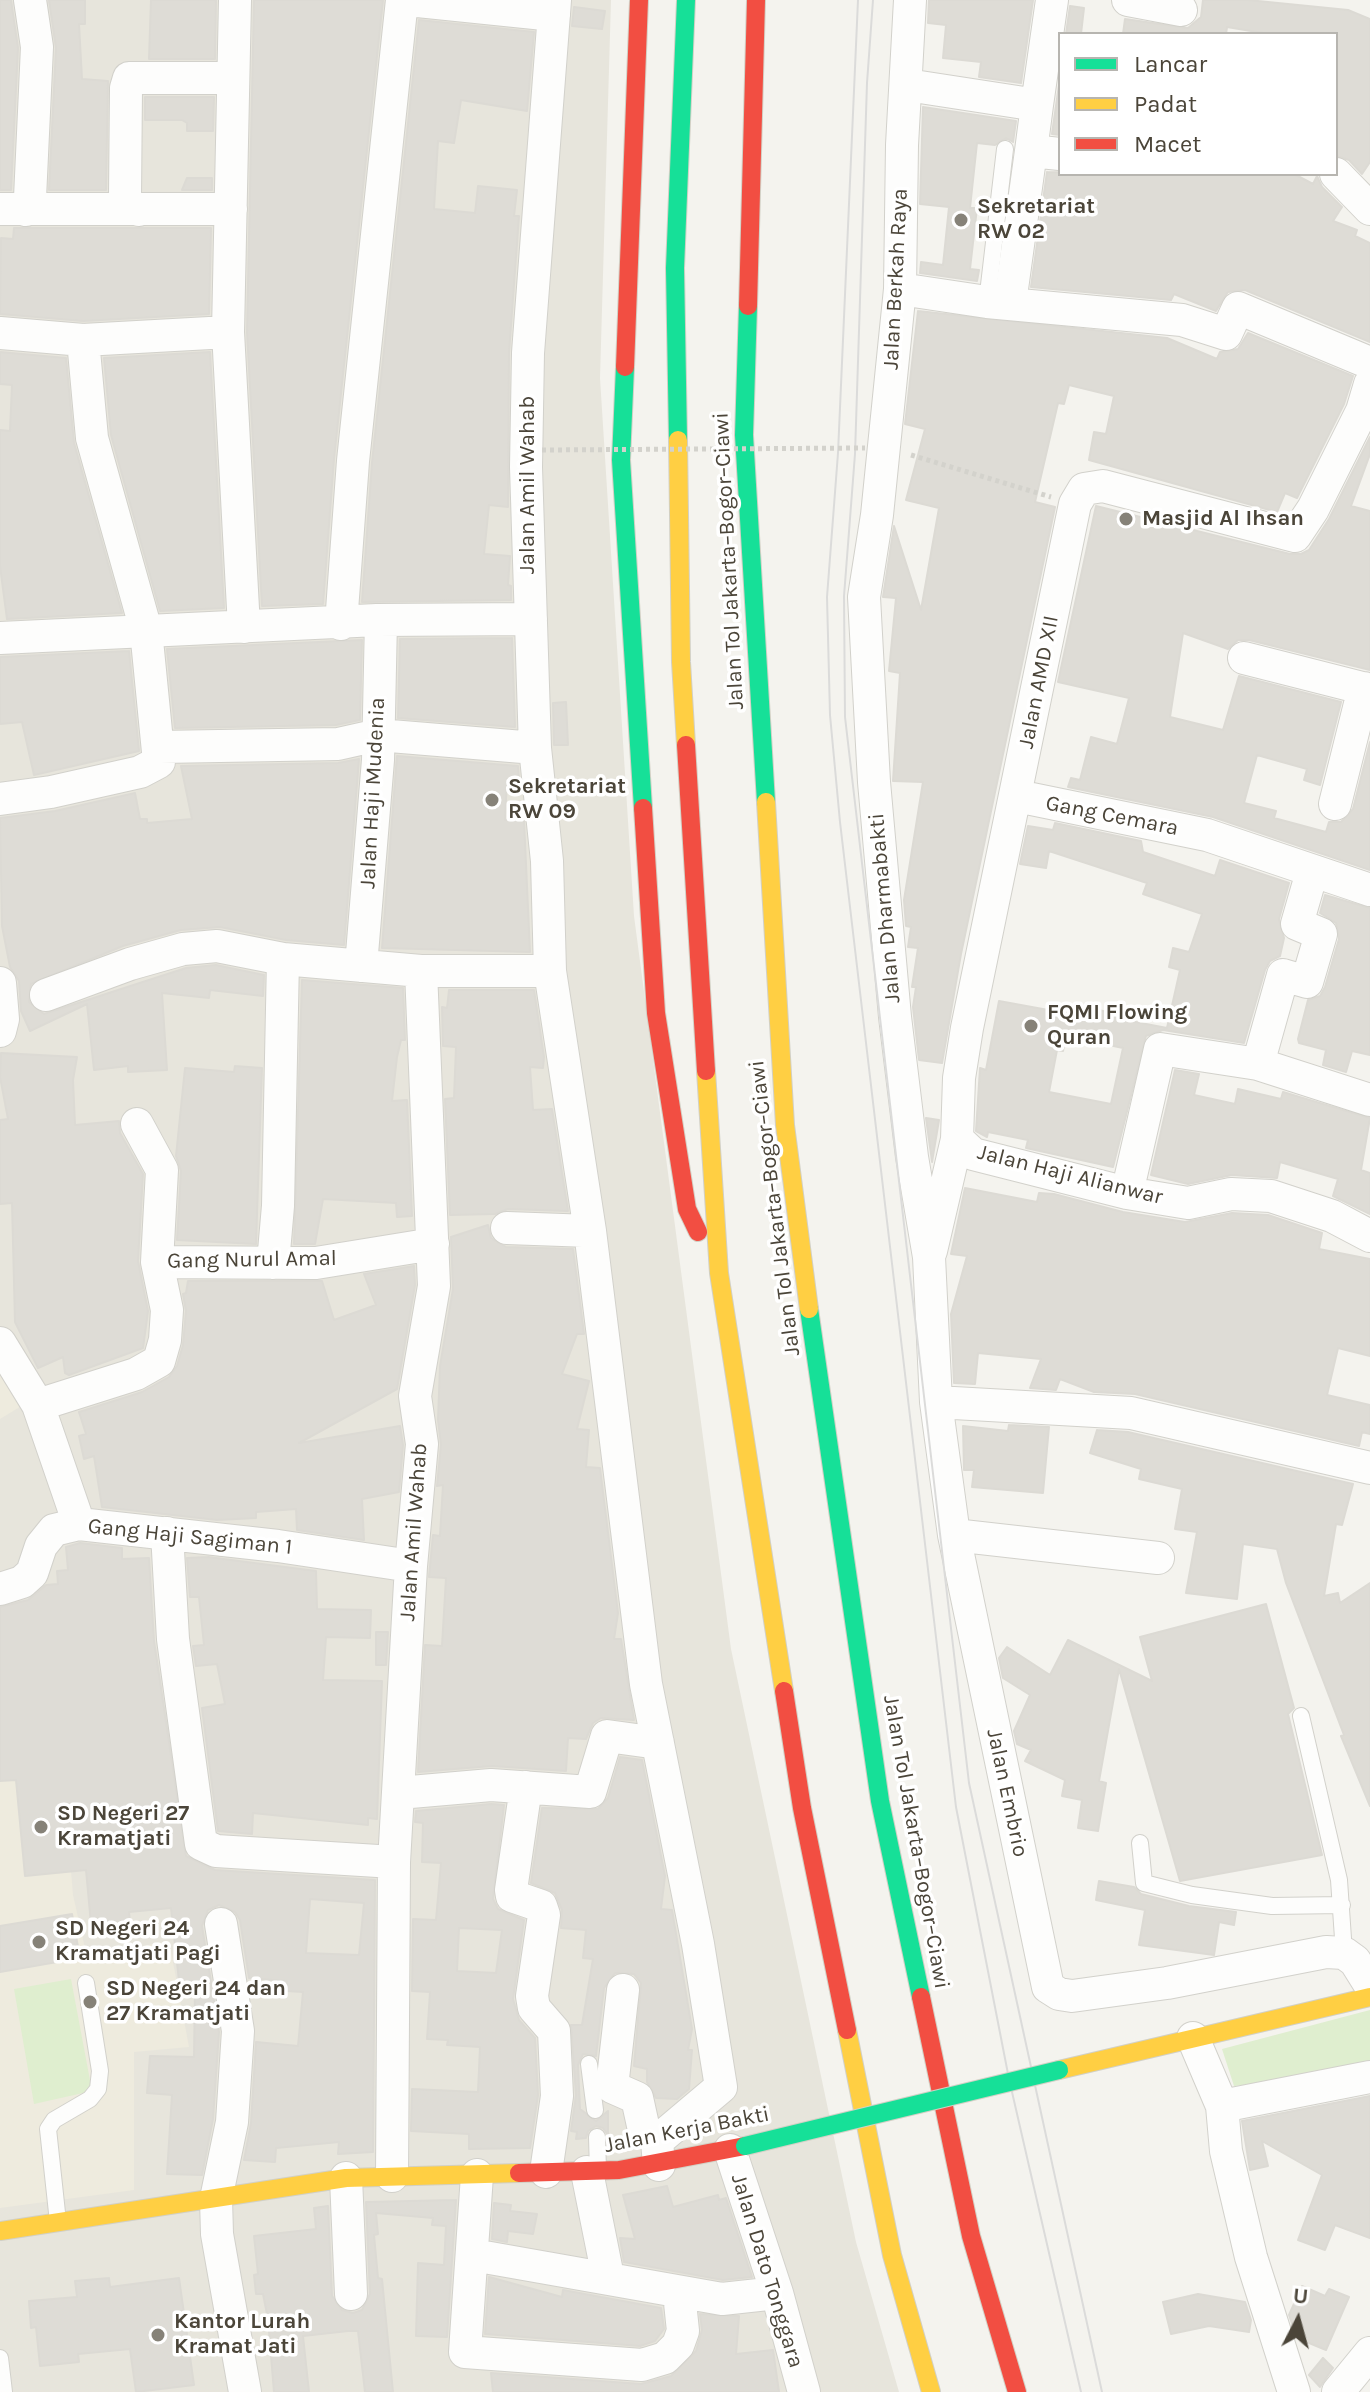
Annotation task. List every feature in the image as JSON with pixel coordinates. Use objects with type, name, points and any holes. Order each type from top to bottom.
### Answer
[{"type":"main road","points":[[639,0],[621,460],[656,1013],[687,1209],[719,1273]]},
{"type":"main road","name":"Jalan Tol Jakarta–Bogor–Ciawi","points":[[686,0],[675,268],[678,570],[682,693],[719,1273],[802,1808],[892,2255],[931,2392]]},
{"type":"main road","name":"Jalan Tol Jakarta–Bogor–Ciawi","points":[[756,0],[744,435],[785,1125],[832,1482],[880,1801],[971,2236],[1017,2392]]},
{"type":"main road","name":"Jalan Kerja Bakti","points":[[0,2231],[346,2178],[593,2172],[658,2153],[738,2148],[1370,1997]]},
{"type":"street","points":[[13,210],[30,198],[37,47],[30,0]]},
{"type":"street","points":[[235,0],[228,332],[244,627]]},
{"type":"street","points":[[341,624],[353,461],[402,0]]},
{"type":"street","points":[[408,0],[555,8]]},
{"type":"street","name":"Jalan Berkah Raya","points":[[868,556],[874,447],[900,289],[902,145],[910,0]]},
{"type":"street","points":[[998,302],[1032,151],[1052,0]]},
{"type":"street","points":[[1128,0],[1180,15]]},
{"type":"street","name":"Jalan Amil Wahab","points":[[555,8],[528,353],[526,467],[535,748],[547,861],[550,971],[590,1231],[646,1684],[698,1944],[721,2087],[658,2153]]},
{"type":"street","points":[[139,210],[126,205],[125,198],[129,78],[233,78]]},
{"type":"street","points":[[907,85],[1037,105]]},
{"type":"street","points":[[1338,176],[1370,209]]},
{"type":"street","points":[[13,210],[231,209]]},
{"type":"street","points":[[900,289],[1182,320],[1226,334],[1238,308],[1370,363]]},
{"type":"street","points":[[0,333],[83,340],[228,332]]},
{"type":"street","points":[[0,799],[51,792],[140,772],[159,762],[160,747],[146,630],[92,438],[83,340]]},
{"type":"street","points":[[1075,504],[1084,489],[1103,486],[1294,536],[1313,509],[1367,403]]},
{"type":"street","name":"Jalan AMD XII","points":[[929,1257],[947,1194],[957,1139],[959,1078],[967,1028],[1075,504]]},
{"type":"street","name":"Jalan Dharmabakti","points":[[868,556],[864,597],[885,915],[912,1157],[929,1257]]},
{"type":"street","points":[[0,638],[381,620],[531,619]]},
{"type":"street","name":"Jalan Haji Mudenia","points":[[361,966],[378,735],[381,620]]},
{"type":"street","points":[[1244,658],[1367,689],[1335,804]]},
{"type":"street","points":[[160,747],[338,744],[378,735],[535,748]]},
{"type":"street","name":"Gang Cemara","points":[[1017,796],[1207,835],[1370,890]]},
{"type":"street","points":[[1258,1064],[1283,975],[1307,982],[1321,934],[1297,924],[1312,872]]},
{"type":"street","points":[[46,995],[130,964],[183,949],[217,946],[283,959],[421,971],[550,971]]},
{"type":"street","points":[[273,1263],[278,1206],[283,959]]},
{"type":"street","name":"Jalan Amil Wahab","points":[[392,2176],[394,1862],[411,1566],[422,1444],[415,1396],[434,1286],[421,971]]},
{"type":"street","points":[[0,983],[3,1019],[0,1031]]},
{"type":"street","points":[[1127,1193],[1160,1049],[1258,1064],[1370,1100]]},
{"type":"street","points":[[137,1124],[162,1170],[157,1262]]},
{"type":"street","name":"Jalan Haji Alianwar","points":[[957,1139],[973,1154],[1127,1193],[1188,1203],[1231,1194],[1271,1196],[1332,1216],[1370,1236]]},
{"type":"street","points":[[507,1228],[590,1231]]},
{"type":"street","name":"Gang Nurul Amal","points":[[38,1405],[136,1374],[159,1361],[165,1340],[167,1310],[157,1262],[316,1263],[433,1244]]},
{"type":"street","name":"Jalan Embrio","points":[[929,1257],[936,1402],[954,1535],[1048,1987],[1059,1994],[1072,1996],[1167,1983],[1311,1954],[1344,1953]]},
{"type":"street","points":[[0,1343],[38,1405],[79,1524]]},
{"type":"street","points":[[936,1402],[1131,1413],[1370,1468]]},
{"type":"street","name":"Gang Haji Sagiman 1","points":[[0,1589],[22,1582],[32,1573],[41,1546],[54,1530],[79,1524],[411,1566]]},
{"type":"street","points":[[167,1533],[173,1639],[201,1844],[216,1851],[394,1862]]},
{"type":"street","points":[[954,1535],[1158,1558]]},
{"type":"street","points":[[399,1793],[491,1785],[590,1792],[607,1736],[658,1743]]},
{"type":"street","points":[[526,1787],[511,1890],[512,1896],[541,1906],[544,1915],[532,1996],[534,2008],[554,2031],[557,2096],[546,2172]]},
{"type":"street","points":[[221,1924],[238,2031],[232,2122],[216,2199],[217,2234],[245,2392]]},
{"type":"street","points":[[1344,1953],[1355,1961],[1370,1985]]},
{"type":"street","points":[[623,1990],[612,2087],[637,2098],[644,2130],[658,2153]]},
{"type":"street","points":[[1193,2038],[1222,2106],[1226,2151],[1251,2257],[1294,2392]]},
{"type":"street","points":[[1222,2106],[1370,2077]]},
{"type":"street","name":"Jalan Dato Tonggara","points":[[738,2148],[801,2388]]},
{"type":"street","points":[[593,2172],[608,2277]]},
{"type":"street","points":[[477,2175],[465,2352],[642,2365],[665,2358],[678,2345],[683,2331],[679,2293]]},
{"type":"street","points":[[346,2178],[351,2294]]},
{"type":"street","points":[[473,2255],[722,2299],[777,2293]]},
{"type":"street","points":[[1338,2392],[1370,2353]]},
{"type":"lane","points":[[1301,1716],[1342,1905],[1344,1953]]},
{"type":"lane","points":[[1140,1843],[1144,1883],[1192,1895],[1272,1906],[1342,1905]]},
{"type":"lane","points":[[58,2223],[48,2129],[54,2120],[90,2099],[99,2080],[86,1983]]},
{"type":"lane","points":[[589,2064],[595,2110]]},
{"type":"lane","points":[[593,2172],[597,2137]]},
{"type":"lane","points":[[0,2358],[4,2392]]},
{"type":"path","points":[[542,450],[874,447],[1075,504]]},
{"type":"shaded area","points":[[0,0],[611,0],[600,378],[634,916],[731,1649],[856,2242],[899,2392],[0,2392]]},
{"type":"shaded area","points":[[0,1359],[28,1402],[0,1419]]},
{"type":"shaded area","name":"SD Negeri 24 dan 27 Kramatjati","points":[[59,1725],[73,1895],[87,1957],[169,1941],[189,2047],[134,2052],[134,2190],[0,2208],[0,1731]]},
{"type":"green space","points":[[71,1979],[92,2091],[34,2104],[14,1989]]},
{"type":"green space","points":[[1370,2010],[1370,2068],[1290,2082],[1234,2086],[1222,2049]]},
{"type":"building","points":[[0,0],[11,0],[18,48],[11,190],[0,190]]},
{"type":"building","points":[[49,0],[85,0],[85,24],[79,24],[82,79],[108,81],[106,190],[49,190],[56,48]]},
{"type":"building","points":[[151,0],[216,0],[215,59],[149,59]]},
{"type":"building","points":[[254,0],[383,0],[334,459],[323,604],[262,606],[247,332]]},
{"type":"building","points":[[929,0],[1033,0],[1021,83],[979,77],[981,62],[943,58],[946,25],[928,23]]},
{"type":"building","points":[[1203,0],[1248,0],[1348,10],[1370,19],[1370,162],[1362,174],[1349,160],[1338,157],[1338,32],[1257,32],[1227,27],[1226,32],[1123,32],[1125,19],[1188,28],[1201,17]]},
{"type":"building","points":[[1070,6],[1084,8],[1081,32],[1066,32]]},
{"type":"building","points":[[574,7],[605,11],[602,29],[572,26]]},
{"type":"building","points":[[419,20],[534,32],[527,111],[461,100],[454,143],[438,141],[434,209],[475,213],[478,186],[517,190],[514,216],[519,216],[509,353],[508,507],[489,505],[484,554],[510,556],[508,585],[511,586],[511,600],[362,602],[372,463]]},
{"type":"building","points":[[1058,92],[1058,135],[1052,134]]},
{"type":"building","points":[[145,97],[214,97],[213,131],[187,131],[187,123],[182,120],[145,120]]},
{"type":"building","points":[[923,107],[1016,121],[1013,142],[1006,138],[995,145],[977,143],[970,208],[977,208],[970,269],[979,270],[977,281],[920,273],[921,262],[943,265],[949,207],[920,204]]},
{"type":"building","points":[[1047,172],[1058,172],[1058,176],[1298,176],[1313,184],[1317,176],[1322,187],[1342,207],[1333,221],[1357,230],[1355,236],[1370,243],[1370,342],[1245,290],[1228,292],[1216,311],[1174,294],[1171,300],[1031,287]]},
{"type":"building","points":[[187,178],[212,178],[212,190],[182,190]]},
{"type":"building","points":[[14,228],[211,228],[209,314],[83,321],[0,314],[1,238],[13,239]]},
{"type":"building","points":[[918,311],[1167,338],[1217,359],[1220,352],[1238,349],[1248,333],[1353,376],[1344,404],[1297,498],[1285,493],[1277,512],[1089,460],[1094,432],[1106,434],[1114,396],[1069,385],[1064,404],[1058,403],[1035,502],[1055,507],[961,954],[942,1063],[919,1060],[913,1007],[916,987],[912,987],[918,948],[908,947],[911,927],[906,926],[904,900],[923,782],[893,781],[900,673],[889,671],[896,598],[883,597],[894,526],[921,610],[939,508],[906,500],[925,429],[905,424]]},
{"type":"building","points":[[0,352],[66,358],[74,443],[122,613],[7,619],[0,566],[0,430],[10,431],[12,385],[0,384]]},
{"type":"building","points":[[210,352],[224,608],[160,611],[111,435],[104,358]]},
{"type":"building","points":[[1370,437],[1370,454],[1351,506],[1370,511],[1370,670],[1249,640],[1238,640],[1228,649],[1183,633],[1170,717],[1223,730],[1239,676],[1341,702],[1320,785],[1304,780],[1307,769],[1257,755],[1244,803],[1276,811],[1274,818],[1326,832],[1329,822],[1341,822],[1353,809],[1370,742],[1370,870],[1213,817],[1068,787],[1071,778],[1080,780],[1091,737],[1117,744],[1129,698],[1058,682],[1096,506],[1290,554],[1301,554],[1309,550],[1329,519]]},
{"type":"building","points":[[512,638],[515,727],[398,718],[400,639]]},
{"type":"building","points":[[362,640],[360,720],[336,725],[175,728],[167,649]]},
{"type":"building","points":[[129,651],[139,751],[34,775],[22,722],[0,724],[0,657]]},
{"type":"building","points":[[566,702],[568,745],[554,745],[553,703]]},
{"type":"building","points":[[397,756],[518,766],[519,780],[507,779],[505,820],[524,820],[530,952],[382,948]]},
{"type":"building","points":[[359,759],[344,945],[286,940],[220,927],[181,930],[123,946],[31,984],[29,1002],[44,1014],[186,968],[216,965],[264,975],[263,996],[210,990],[209,998],[162,993],[167,1070],[128,1072],[128,1066],[94,1070],[87,1004],[30,1031],[21,1011],[19,981],[10,967],[2,926],[0,818],[55,811],[135,793],[140,819],[147,819],[147,823],[192,819],[181,766],[338,763]]},
{"type":"building","points":[[1055,823],[1141,841],[1143,852],[1215,876],[1220,860],[1289,883],[1279,919],[1284,938],[1280,956],[1270,961],[1265,970],[1244,1043],[1163,1030],[1146,1036],[1113,1167],[1026,1148],[1028,1140],[988,1132],[987,1137],[976,1131],[980,1068],[986,1070],[999,1001],[1092,1018],[1094,1009],[1121,1015],[1120,1019],[1167,1028],[1180,970],[1169,967],[1173,948],[1189,952],[1202,914],[1143,894],[1147,883],[1049,851],[1046,868],[1020,864],[1028,826],[1053,830]],"holes":[[[1066,1036],[1123,1048],[1111,1104],[1049,1092],[1057,1050],[1063,1051]]]},
{"type":"building","points":[[1325,895],[1370,908],[1370,1055],[1352,1051],[1346,1072],[1323,1065],[1326,1050],[1299,1043],[1298,1039],[1308,1000],[1320,996],[1325,987],[1339,939],[1336,923],[1320,913]]},
{"type":"building","points":[[302,980],[403,988],[405,1040],[401,1040],[397,1057],[392,1101],[407,1100],[412,1216],[397,1217],[396,1203],[323,1199],[315,1244],[294,1244]]},
{"type":"building","points":[[449,990],[534,990],[544,1057],[543,1068],[530,1067],[533,1110],[552,1109],[568,1211],[508,1209],[495,1214],[450,1215],[445,1099],[454,1098],[456,1047],[443,1046],[442,1007],[447,1008]]},
{"type":"building","points":[[1,1053],[77,1057],[73,1080],[75,1125],[119,1121],[120,1133],[143,1174],[138,1261],[148,1311],[143,1348],[69,1375],[65,1373],[63,1357],[38,1368],[15,1322],[12,1203],[0,1204],[0,1120],[8,1119],[0,1077]]},
{"type":"building","points":[[235,1066],[262,1068],[256,1244],[177,1240],[181,1171],[176,1156],[185,1068],[234,1072]]},
{"type":"building","points":[[1175,1070],[1199,1074],[1194,1095],[1235,1104],[1238,1089],[1281,1099],[1283,1092],[1370,1118],[1361,1170],[1370,1173],[1370,1214],[1333,1196],[1338,1179],[1280,1162],[1277,1178],[1232,1175],[1188,1184],[1151,1175]]},
{"type":"building","points":[[926,1118],[939,1120],[932,1162],[931,1154]]},
{"type":"building","points":[[965,1188],[1037,1202],[1039,1193],[1054,1194],[1123,1212],[1185,1222],[1232,1213],[1268,1215],[1322,1233],[1319,1249],[1370,1259],[1370,1356],[1338,1348],[1327,1395],[1370,1405],[1370,1434],[1362,1432],[1359,1446],[1135,1394],[1094,1392],[1060,1379],[1056,1390],[1030,1388],[1041,1359],[978,1353],[975,1384],[954,1383],[951,1314],[967,1256],[951,1254]]},
{"type":"building","points":[[488,1225],[491,1238],[506,1247],[573,1249],[584,1334],[577,1334],[562,1374],[589,1381],[577,1429],[589,1430],[586,1467],[600,1468],[618,1613],[614,1639],[621,1639],[634,1720],[601,1718],[593,1723],[586,1739],[568,1738],[566,1771],[492,1766],[418,1772],[425,1645],[442,1646],[446,1578],[429,1577],[433,1535],[440,1536],[443,1485],[437,1486],[441,1445],[438,1420],[440,1366],[453,1289],[451,1237]]},
{"type":"building","points":[[414,1266],[415,1285],[397,1389],[299,1443],[400,1426],[403,1445],[399,1492],[362,1499],[364,1540],[297,1530],[296,1509],[256,1512],[256,1518],[217,1520],[102,1507],[94,1456],[84,1459],[79,1436],[86,1434],[79,1412],[142,1392],[169,1377],[177,1366],[183,1345],[186,1311],[183,1294],[186,1293],[188,1281],[322,1281],[334,1320],[376,1305],[364,1274]]},
{"type":"building","points":[[1009,1425],[1049,1427],[1043,1493],[972,1487],[974,1470],[964,1470],[963,1426],[1008,1431]]},
{"type":"building","points":[[1097,1430],[1128,1432],[1353,1484],[1342,1525],[1336,1524],[1324,1596],[1338,1593],[1340,1603],[1370,1583],[1370,1806],[1341,1736],[1344,1735],[1286,1583],[1277,1549],[1243,1544],[1237,1599],[1186,1593],[1197,1532],[1175,1529],[1182,1489],[1139,1479],[1141,1469],[1090,1453]]},
{"type":"building","points":[[80,1543],[122,1548],[122,1559],[149,1558],[154,1641],[186,1856],[215,1870],[375,1880],[373,2152],[338,2154],[339,2142],[276,2148],[275,2162],[244,2160],[251,2123],[256,2042],[298,2046],[303,1992],[286,1991],[287,1981],[249,1978],[240,1920],[235,1912],[219,1905],[208,1910],[202,1926],[219,2032],[213,2119],[202,2175],[167,2174],[172,2095],[147,2093],[150,2056],[194,2057],[195,1989],[180,1990],[171,1908],[129,1912],[130,1921],[91,1924],[86,1870],[25,1876],[16,1780],[0,1781],[0,1607],[28,1600],[46,1585],[58,1584],[57,1571],[68,1570],[66,1547]],"holes":[[[310,1899],[364,1903],[359,1955],[306,1953]]]},
{"type":"building","points":[[208,1557],[316,1571],[317,1609],[371,1610],[370,1638],[326,1637],[323,1680],[382,1681],[377,1819],[368,1818],[368,1825],[253,1813],[252,1834],[218,1831],[202,1708],[225,1704],[217,1664],[196,1666],[193,1646],[204,1645],[199,1597],[190,1597],[187,1558]]},
{"type":"building","points":[[1266,1604],[1294,1708],[1288,1714],[1322,1855],[1180,1881],[1119,1669],[1099,1781],[1106,1783],[1098,1831],[1078,1828],[1082,1800],[1062,1796],[1065,1780],[1025,1761],[1031,1750],[1017,1744],[1014,1731],[1030,1695],[1003,1678],[999,1658],[1007,1647],[1050,1675],[1068,1640],[1152,1681],[1140,1637]]},
{"type":"building","points":[[376,1632],[388,1632],[386,1665],[376,1665]]},
{"type":"building","points":[[620,1757],[642,1760],[665,1876],[661,1909],[672,1910],[692,2029],[688,2050],[692,2050],[689,2089],[677,2099],[656,2098],[647,2082],[647,2069],[634,2066],[641,1983],[634,1974],[615,1973],[604,1988],[596,2056],[583,2054],[578,2065],[580,2109],[596,2121],[608,2111],[608,2135],[603,2128],[596,2126],[588,2131],[586,2138],[576,2139],[577,2132],[571,2131],[576,2095],[571,2025],[582,2025],[593,1959],[583,1958],[586,1930],[561,1928],[562,1910],[555,1893],[531,1883],[542,1808],[598,1809],[608,1798]]},
{"type":"building","points":[[504,1805],[493,1899],[498,1909],[524,1920],[513,1999],[519,2020],[535,2038],[538,2095],[530,2148],[469,2149],[469,2134],[411,2131],[412,2089],[478,2092],[480,2047],[447,2045],[448,2040],[427,2039],[430,1992],[412,1991],[413,1919],[436,1920],[441,1863],[422,1862],[423,1823],[415,1822],[416,1811]],"holes":[[[459,1928],[502,1930],[496,1973],[457,1971]]]},
{"type":"building","points":[[1099,1881],[1134,1887],[1141,1894],[1189,1906],[1236,1912],[1234,1925],[1219,1922],[1214,1955],[1139,1945],[1145,1910],[1096,1900]]},
{"type":"building","name":"SD Negeri 24 Kramatjati Pagi","points":[[72,1914],[80,1958],[0,1972],[0,1926]]},
{"type":"building","points":[[1370,2096],[1370,2238],[1335,2225],[1325,2250],[1298,2240],[1322,2175],[1262,2141],[1268,2166],[1250,2170],[1242,2121]]},
{"type":"building","points":[[667,2186],[673,2207],[718,2195],[719,2200],[726,2198],[752,2277],[723,2280],[624,2262],[620,2238],[635,2239],[623,2195]]},
{"type":"building","points":[[456,2200],[447,2337],[416,2336],[418,2263],[444,2265],[446,2226],[432,2225],[433,2218],[376,2213],[378,2234],[374,2235],[378,2278],[382,2279],[393,2392],[365,2392],[358,2331],[348,2331],[303,2336],[309,2392],[274,2392],[268,2319],[263,2294],[256,2294],[254,2275],[258,2274],[254,2236],[316,2229],[314,2208],[328,2206],[332,2296],[342,2310],[353,2313],[362,2310],[370,2294],[366,2202]]},
{"type":"building","points":[[494,2203],[511,2205],[510,2211],[537,2214],[533,2234],[508,2231],[507,2242],[492,2239]]},
{"type":"building","points":[[489,2277],[562,2297],[563,2290],[661,2308],[664,2329],[655,2341],[640,2346],[485,2334]]},
{"type":"building","points":[[109,2278],[110,2287],[179,2278],[194,2385],[136,2392],[130,2349],[78,2354],[79,2362],[40,2366],[36,2327],[31,2328],[29,2301],[77,2297],[75,2281]]},
{"type":"building","points":[[1302,2286],[1325,2296],[1329,2289],[1349,2297],[1326,2350],[1297,2338],[1289,2315]]},
{"type":"building","points":[[1198,2294],[1245,2302],[1251,2320],[1249,2332],[1209,2326],[1171,2334],[1163,2302]]},
{"type":"building","points":[[700,2314],[739,2316],[736,2354],[773,2350],[779,2392],[493,2392],[491,2373],[641,2384],[671,2376],[696,2351],[702,2330]]},
{"type":"building","points":[[1323,2358],[1333,2368],[1320,2387],[1309,2375]]},
{"type":"tram line","points":[[858,0],[838,453],[827,597],[830,715],[956,1807],[1009,2079],[1081,2392]]},
{"type":"tram line","points":[[873,0],[867,83],[855,454],[844,596],[845,717],[969,1783],[1102,2392]]},
{"type":"traffic: fast","points":[[678,440],[675,268],[686,0]]},
{"type":"traffic: fast","points":[[748,306],[744,435],[766,802]]},
{"type":"traffic: fast","points":[[625,367],[621,460],[643,808]]},
{"type":"traffic: fast","points":[[809,1309],[880,1801],[921,1997]]},
{"type":"traffic: fast","points":[[745,2146],[1059,2070]]},
{"type":"traffic: slow","points":[[678,440],[681,662],[686,745]]},
{"type":"traffic: slow","points":[[766,802],[785,1125],[809,1309]]},
{"type":"traffic: slow","points":[[706,1071],[719,1273],[784,1691]]},
{"type":"traffic: slow","points":[[1059,2070],[1370,1997]]},
{"type":"traffic: slow","points":[[847,2030],[892,2255],[931,2392]]},
{"type":"traffic: slow","points":[[0,2231],[346,2178],[519,2173]]},
{"type":"traffic: jam","points":[[625,367],[639,0]]},
{"type":"traffic: jam","points":[[748,306],[756,0]]},
{"type":"traffic: jam","points":[[686,745],[706,1071]]},
{"type":"traffic: jam","points":[[643,808],[656,1013],[687,1209],[698,1232]]},
{"type":"traffic: jam","points":[[784,1691],[802,1808],[847,2030]]},
{"type":"traffic: jam","points":[[921,1997],[971,2236],[1017,2392]]},
{"type":"traffic: jam","points":[[519,2173],[619,2170],[745,2146]]},
{"type":"place","name":"Sekretariat RW 02","points":[[961,220]]},
{"type":"place","name":"Masjid Al Ihsan","points":[[1126,519]]},
{"type":"place","name":"Sekretariat RW 09","points":[[492,800]]},
{"type":"place","name":"FQMI Flowing Quran","points":[[1031,1026]]},
{"type":"place","name":"SD Negeri 27 Kramatjati","points":[[41,1827]]},
{"type":"place","name":"SD Negeri 24 Kramatjati Pagi","points":[[39,1942]]},
{"type":"place","name":"SD Negeri 24 dan 27 Kramatjati","points":[[90,2002]]},
{"type":"place","name":"Kantor Lurah Kramat Jati","points":[[158,2335]]}]
